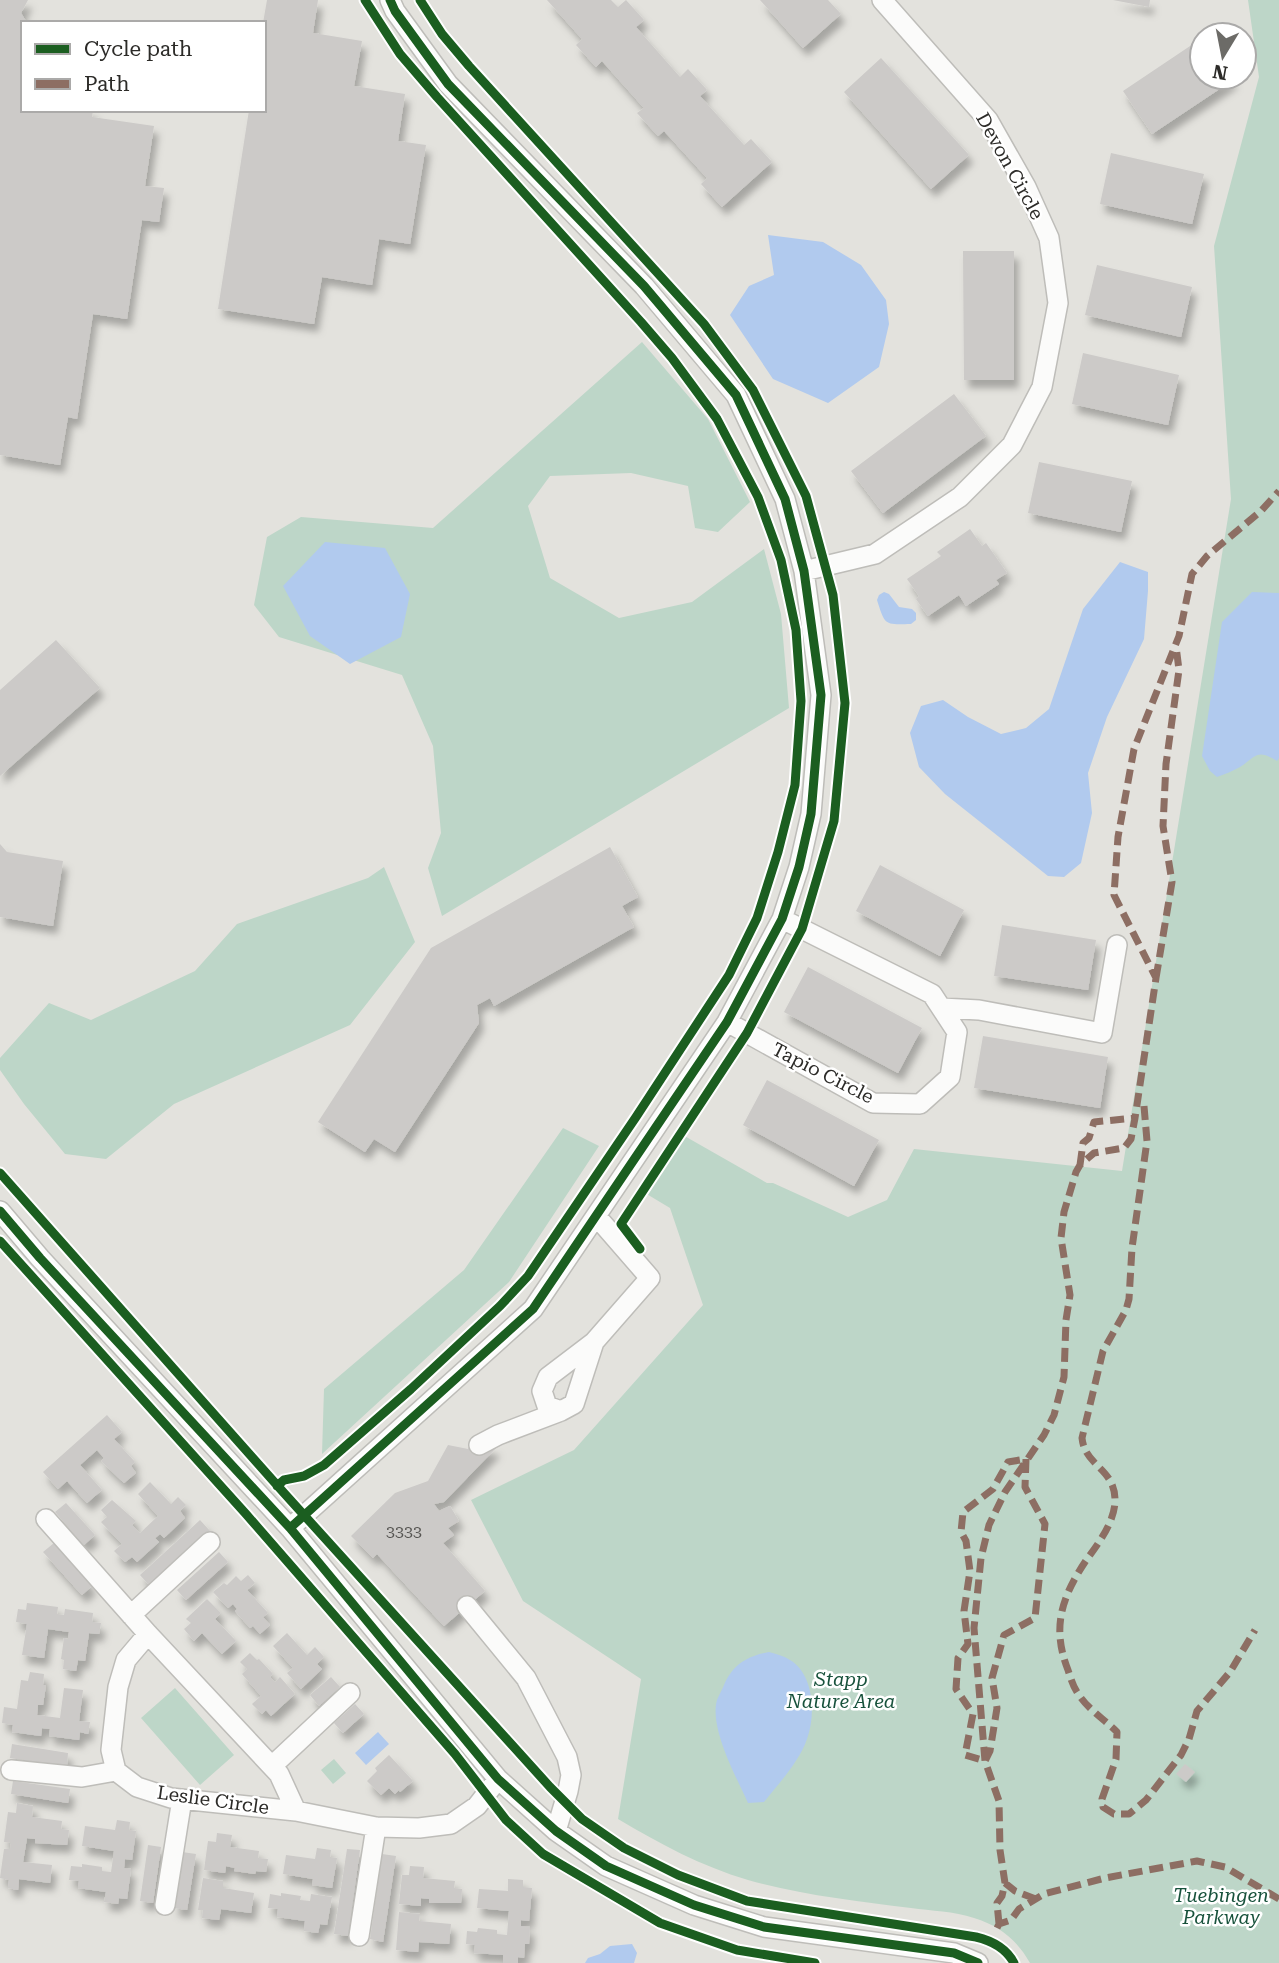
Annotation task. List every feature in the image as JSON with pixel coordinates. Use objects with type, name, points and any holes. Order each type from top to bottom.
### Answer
[{"type":"street","points":[[290,1528],[533,1309],[727,1022],[782,919],[799,867],[811,814],[821,695],[804,570],[785,499],[736,395],[644,286],[449,84],[395,11],[390,0]]},
{"type":"street","name":"Devon Circle","points":[[804,570],[875,554],[960,497],[1012,444],[1042,387],[1058,303],[1049,238],[1026,187],[988,120],[882,0]]},
{"type":"street","name":"Tapio Circle","points":[[727,1022],[873,1102],[920,1104],[950,1077],[957,1032],[932,994],[782,919]]},
{"type":"street","points":[[942,1008],[979,1010],[1102,1033],[1117,945]]},
{"type":"street","points":[[0,1211],[40,1258],[290,1528],[498,1779],[556,1830],[606,1866],[694,1905],[764,1927],[954,1954],[978,1963]]},
{"type":"street","points":[[561,1411],[547,1406],[542,1391],[548,1377],[594,1342],[650,1278],[597,1217]]},
{"type":"street","points":[[479,1445],[574,1404],[594,1342]]},
{"type":"street","name":"Leslie Circle","points":[[46,1519],[148,1634],[279,1774],[296,1811]]},
{"type":"street","points":[[131,1615],[210,1542]]},
{"type":"street","points":[[467,1606],[526,1678],[567,1757],[570,1783],[556,1830]]},
{"type":"street","points":[[11,1770],[82,1777],[116,1771],[111,1750],[118,1687],[126,1660],[148,1634]]},
{"type":"street","points":[[272,1766],[350,1693]]},
{"type":"street","name":"Leslie Circle","points":[[116,1771],[137,1787],[182,1799],[296,1811],[376,1827],[419,1828],[452,1824],[478,1806],[498,1779]]},
{"type":"street","points":[[165,1905],[182,1799]]},
{"type":"street","points":[[359,1936],[376,1827]]},
{"type":"green space","points":[[1248,0],[1279,0],[1279,1963],[1030,1963],[1007,1935],[974,1918],[808,1894],[748,1880],[681,1854],[618,1819],[641,1679],[523,1601],[471,1500],[574,1450],[703,1305],[670,1208],[645,1193],[681,1134],[767,1183],[773,1183],[848,1217],[887,1200],[914,1149],[1122,1171],[1231,499],[1214,246],[1255,91],[1258,91],[1258,21],[1251,21]]},
{"type":"green space","points":[[642,342],[708,419],[750,502],[718,532],[695,528],[688,486],[631,473],[550,476],[528,506],[550,578],[619,618],[692,602],[764,549],[781,614],[789,708],[442,916],[428,868],[441,833],[433,746],[402,675],[279,637],[254,605],[267,537],[301,517],[433,528]]},
{"type":"green space","points":[[384,867],[415,942],[350,1025],[174,1104],[106,1159],[65,1154],[0,1070],[0,1058],[49,1003],[91,1020],[195,971],[237,924],[368,878]]},
{"type":"green space","points":[[563,1128],[599,1146],[509,1282],[322,1454],[324,1389],[464,1270]]},
{"type":"green space","points":[[175,1688],[234,1755],[200,1785],[141,1718]]},
{"type":"green space","points":[[334,1759],[346,1773],[333,1784],[321,1770]]},
{"type":"water","points":[[768,235],[823,242],[861,265],[886,300],[889,324],[879,367],[828,403],[773,379],[730,315],[749,286],[774,275]]},
{"type":"water","points":[[325,542],[385,548],[410,594],[401,637],[350,664],[310,636],[283,586]]},
{"type":"water","points":[[1120,562],[1148,572],[1144,639],[1107,717],[1088,773],[1092,813],[1081,863],[1064,877],[1048,876],[945,794],[919,767],[910,733],[921,706],[943,700],[1001,734],[1026,728],[1049,709],[1083,609]]},
{"type":"water","points":[[884,592],[889,594],[899,607],[912,609],[916,613],[916,620],[911,624],[887,622],[877,600]]},
{"type":"water","points":[[1252,592],[1279,593],[1279,758],[1277,761],[1265,755],[1257,755],[1240,767],[1217,777],[1210,771],[1202,756],[1222,622]]},
{"type":"water","points":[[769,1652],[790,1660],[804,1675],[811,1696],[812,1718],[803,1748],[788,1772],[764,1802],[748,1803],[720,1738],[717,1700],[737,1666],[754,1656]]},
{"type":"water","points":[[378,1732],[389,1744],[366,1765],[355,1753]]},
{"type":"water","points":[[632,1944],[637,1953],[634,1963],[585,1963],[588,1958],[600,1954],[610,1946]]},
{"type":"building","points":[[0,0],[28,0],[21,13],[26,21],[21,21],[21,112],[93,112],[92,117],[154,126],[145,186],[164,188],[159,222],[142,220],[127,319],[93,314],[77,419],[68,417],[60,465],[0,455]]},
{"type":"building","points":[[267,0],[318,0],[313,33],[362,41],[354,86],[405,94],[398,141],[426,145],[410,244],[379,239],[372,285],[322,277],[314,324],[218,309],[249,112],[266,112],[266,21],[263,21]]},
{"type":"building","points":[[547,0],[611,0],[618,7],[626,0],[644,20],[636,27],[680,77],[688,69],[707,90],[700,96],[744,145],[751,139],[772,162],[722,207],[701,184],[707,178],[664,131],[658,136],[637,113],[644,108],[602,61],[596,67],[576,45],[582,39]]},
{"type":"building","points":[[760,0],[828,0],[841,14],[803,48]]},
{"type":"building","points":[[1113,0],[1150,0],[1149,7]]},
{"type":"building","points":[[1188,47],[1188,91],[1216,91],[1152,134],[1123,91]]},
{"type":"building","points":[[881,58],[969,155],[931,189],[844,92]]},
{"type":"building","points":[[1111,153],[1204,174],[1192,224],[1100,204]]},
{"type":"building","points":[[963,251],[1014,251],[1014,380],[964,380]]},
{"type":"building","points":[[1097,265],[1192,287],[1181,337],[1085,315]]},
{"type":"building","points":[[1083,353],[1179,375],[1168,425],[1072,404]]},
{"type":"building","points":[[954,394],[986,436],[883,513],[851,471]]},
{"type":"building","points":[[1039,462],[1132,481],[1121,532],[1028,513]]},
{"type":"building","points":[[970,529],[982,546],[986,543],[1007,573],[996,580],[999,584],[966,606],[959,595],[928,616],[907,579],[941,556],[937,552]]},
{"type":"building","points":[[56,640],[100,688],[0,776],[0,690]]},
{"type":"building","points":[[0,844],[7,852],[63,861],[53,926],[0,917]]},
{"type":"building","points":[[610,847],[638,897],[622,906],[634,927],[494,1006],[490,998],[477,1005],[479,1023],[395,1152],[374,1139],[365,1152],[318,1122],[431,948]]},
{"type":"building","points":[[880,865],[964,910],[940,956],[856,911]]},
{"type":"building","points":[[1002,925],[1096,940],[1088,990],[994,976]]},
{"type":"building","points":[[808,967],[922,1028],[898,1073],[784,1012]]},
{"type":"building","points":[[983,1036],[1108,1057],[1100,1108],[974,1088]]},
{"type":"building","points":[[767,1080],[879,1140],[854,1186],[743,1125]]},
{"type":"building","points":[[107,1415],[122,1432],[114,1439],[135,1462],[131,1466],[136,1473],[124,1483],[101,1461],[104,1458],[97,1450],[80,1465],[102,1490],[87,1503],[67,1481],[58,1489],[43,1472]]},
{"type":"building","points":[[472,1443],[496,1448],[444,1502],[434,1504],[439,1511],[450,1506],[459,1521],[448,1528],[454,1535],[443,1543],[485,1591],[444,1626],[377,1554],[373,1558],[351,1536],[395,1493],[428,1481],[448,1445],[468,1449]]},
{"type":"building","points":[[150,1482],[171,1504],[178,1497],[186,1505],[180,1511],[185,1518],[164,1538],[160,1534],[155,1538],[159,1542],[137,1562],[132,1557],[125,1562],[114,1551],[122,1544],[101,1522],[107,1517],[101,1510],[112,1500],[136,1521],[132,1525],[140,1533],[158,1516],[138,1494]]},
{"type":"building","points":[[66,1503],[95,1535],[84,1545],[55,1512]]},
{"type":"building","points":[[200,1520],[210,1531],[149,1585],[140,1575]]},
{"type":"building","points":[[54,1543],[92,1586],[82,1595],[43,1552]]},
{"type":"building","points":[[219,1552],[228,1562],[186,1600],[177,1590]]},
{"type":"building","points":[[248,1575],[255,1583],[247,1590],[268,1613],[263,1617],[270,1625],[260,1634],[253,1626],[250,1628],[235,1611],[237,1609],[233,1604],[228,1608],[213,1592],[224,1583],[227,1585],[236,1576],[241,1581]]},
{"type":"building","points":[[207,1599],[221,1613],[215,1619],[236,1641],[222,1654],[202,1633],[194,1641],[184,1629],[191,1623],[186,1619]]},
{"type":"building","points":[[27,1603],[58,1607],[57,1614],[64,1615],[65,1609],[93,1613],[92,1622],[101,1623],[99,1634],[89,1633],[85,1661],[78,1660],[76,1671],[63,1669],[64,1660],[61,1659],[64,1638],[68,1639],[69,1632],[48,1629],[44,1658],[22,1655],[27,1624],[16,1622],[18,1609],[26,1610]]},
{"type":"building","points":[[287,1633],[307,1655],[315,1647],[324,1657],[317,1664],[322,1669],[301,1689],[287,1673],[293,1668],[273,1646]]},
{"type":"building","points":[[250,1653],[273,1674],[270,1677],[275,1682],[280,1677],[295,1694],[271,1716],[266,1710],[262,1714],[252,1704],[261,1696],[242,1674],[247,1669],[240,1662]]},
{"type":"building","points":[[30,1672],[44,1674],[43,1685],[46,1685],[43,1705],[38,1705],[37,1715],[60,1718],[64,1688],[83,1690],[79,1721],[90,1722],[88,1734],[80,1732],[79,1740],[49,1736],[50,1729],[42,1728],[41,1736],[12,1732],[13,1725],[2,1723],[4,1707],[17,1709],[21,1680],[28,1681]]},
{"type":"building","points":[[331,1677],[340,1687],[319,1706],[310,1695]]},
{"type":"building","points":[[355,1704],[364,1714],[343,1733],[334,1723]]},
{"type":"building","points":[[12,1744],[68,1753],[67,1766],[10,1758]]},
{"type":"building","points":[[389,1755],[413,1781],[400,1792],[399,1790],[395,1794],[389,1788],[381,1795],[367,1781],[377,1771],[375,1768]]},
{"type":"building","points":[[1185,1764],[1195,1772],[1186,1782],[1176,1774]]},
{"type":"building","points":[[13,1781],[70,1789],[68,1803],[11,1794]]},
{"type":"building","points":[[17,1803],[33,1806],[32,1817],[62,1821],[61,1829],[69,1830],[67,1845],[35,1843],[35,1839],[27,1838],[23,1862],[52,1865],[50,1883],[19,1879],[18,1890],[8,1888],[9,1880],[0,1878],[4,1849],[10,1849],[11,1843],[4,1842],[8,1812],[16,1813]]},
{"type":"building","points":[[117,1820],[130,1822],[129,1830],[136,1831],[132,1860],[125,1859],[124,1868],[131,1869],[127,1899],[119,1898],[118,1904],[104,1902],[106,1892],[78,1888],[79,1881],[69,1880],[71,1866],[82,1867],[82,1864],[102,1867],[102,1871],[111,1872],[114,1851],[82,1846],[85,1826],[115,1830]]},
{"type":"building","points":[[217,1833],[232,1835],[230,1847],[259,1851],[258,1858],[268,1859],[266,1872],[256,1871],[255,1874],[234,1871],[235,1868],[226,1866],[225,1873],[204,1870],[208,1841],[216,1842]]},
{"type":"building","points":[[148,1845],[161,1847],[153,1903],[140,1901]]},
{"type":"building","points":[[317,1848],[331,1850],[330,1857],[337,1858],[332,1888],[312,1885],[313,1879],[283,1874],[286,1855],[315,1859]]},
{"type":"building","points":[[347,1849],[360,1850],[348,1936],[334,1934]]},
{"type":"building","points":[[182,1852],[196,1854],[187,1910],[174,1908]]},
{"type":"building","points":[[382,1854],[396,1856],[383,1942],[370,1939]]},
{"type":"building","points":[[410,1866],[424,1867],[423,1878],[455,1881],[454,1888],[462,1889],[461,1903],[429,1903],[429,1899],[421,1898],[421,1906],[399,1904],[402,1875],[409,1875]]},
{"type":"building","points":[[203,1878],[223,1881],[223,1888],[254,1893],[251,1913],[221,1909],[219,1920],[202,1918],[203,1910],[198,1910]]},
{"type":"building","points":[[508,1879],[523,1880],[523,1887],[532,1888],[529,1921],[521,1920],[521,1926],[530,1927],[529,1944],[525,1944],[524,1958],[518,1957],[518,1963],[503,1963],[503,1955],[474,1953],[475,1945],[466,1944],[467,1931],[477,1932],[478,1928],[497,1930],[497,1934],[507,1935],[509,1911],[477,1908],[479,1889],[508,1891]]},
{"type":"building","points":[[281,1893],[301,1896],[300,1900],[310,1901],[311,1894],[332,1897],[327,1925],[320,1924],[318,1933],[304,1931],[305,1921],[277,1917],[278,1909],[268,1908],[270,1894],[281,1896]]},
{"type":"building","points":[[399,1912],[420,1914],[419,1921],[451,1924],[449,1944],[419,1942],[418,1952],[396,1950]]},
{"type":"marked path","points":[[999,1924],[997,1903],[1005,1883],[1000,1850],[999,1801],[985,1761],[974,1628],[981,1558],[989,1525],[1005,1492],[1044,1435],[1054,1415],[1064,1377],[1066,1320],[1070,1295],[1061,1238],[1064,1212],[1076,1172],[1094,1153],[1124,1148],[1131,1139],[1135,1118],[1156,978],[1114,895],[1118,837],[1134,749],[1179,636],[1192,574],[1207,556],[1261,511],[1279,491]]},
{"type":"marked path","points":[[1156,978],[1172,882],[1163,826],[1166,764],[1179,670],[1176,646]]},
{"type":"marked path","points":[[1144,1106],[1147,1141],[1132,1248],[1129,1299],[1126,1310],[1103,1351],[1082,1438],[1084,1448],[1111,1482],[1114,1510],[1105,1532],[1071,1586],[1060,1626],[1063,1654],[1075,1689],[1087,1705],[1117,1732],[1116,1759],[1102,1799],[1103,1807],[1114,1814],[1129,1814],[1146,1800],[1181,1755],[1197,1711],[1230,1672],[1255,1630]]},
{"type":"marked path","points":[[1080,1165],[1083,1143],[1089,1138],[1094,1122],[1135,1118]]},
{"type":"marked path","points":[[1026,1459],[1025,1487],[1045,1524],[1035,1618],[1004,1635],[992,1678],[997,1708],[990,1751],[985,1761],[965,1755],[973,1714],[956,1689],[958,1658],[968,1644],[964,1611],[970,1571],[966,1541],[961,1532],[963,1512],[993,1489],[1008,1462],[1026,1459]]},
{"type":"marked path","points":[[997,1928],[999,1924],[1011,1920],[1019,1909],[1044,1894],[1105,1878],[1197,1861],[1225,1867],[1279,1899]]},
{"type":"marked path","points":[[1005,1883],[1015,1891],[1036,1899]]},
{"type":"cycle path","points":[[277,1486],[284,1480],[304,1476],[324,1465],[500,1306],[528,1276],[636,1117],[729,975],[757,918],[795,785],[801,701],[796,630],[781,560],[758,497],[717,419],[672,358],[641,322],[400,54],[365,0]]},
{"type":"cycle path","points":[[290,1528],[533,1309],[727,1022],[782,919],[799,867],[811,814],[821,695],[804,571],[785,499],[736,395],[644,286],[448,84],[395,11],[390,0]]},
{"type":"cycle path","points":[[420,0],[442,34],[469,66],[704,324],[753,390],[806,496],[833,595],[845,703],[834,821],[802,929],[747,1033],[621,1224],[640,1249]]},
{"type":"cycle path","points":[[0,1173],[284,1493],[582,1819],[624,1848],[678,1875],[747,1901],[976,1937],[998,1946],[1014,1963]]},
{"type":"cycle path","points":[[0,1211],[40,1258],[290,1528],[498,1779],[556,1831],[606,1866],[694,1905],[764,1927],[954,1953],[978,1963]]},
{"type":"cycle path","points":[[0,1241],[246,1514],[455,1754],[506,1820],[543,1854],[660,1923],[737,1950],[815,1963]]},
{"type":"park label","name":"Stapp Nature Area","points":[[841,1690]]},
{"type":"park label","name":"Tuebingen Parkway","points":[[1221,1906]]}]
